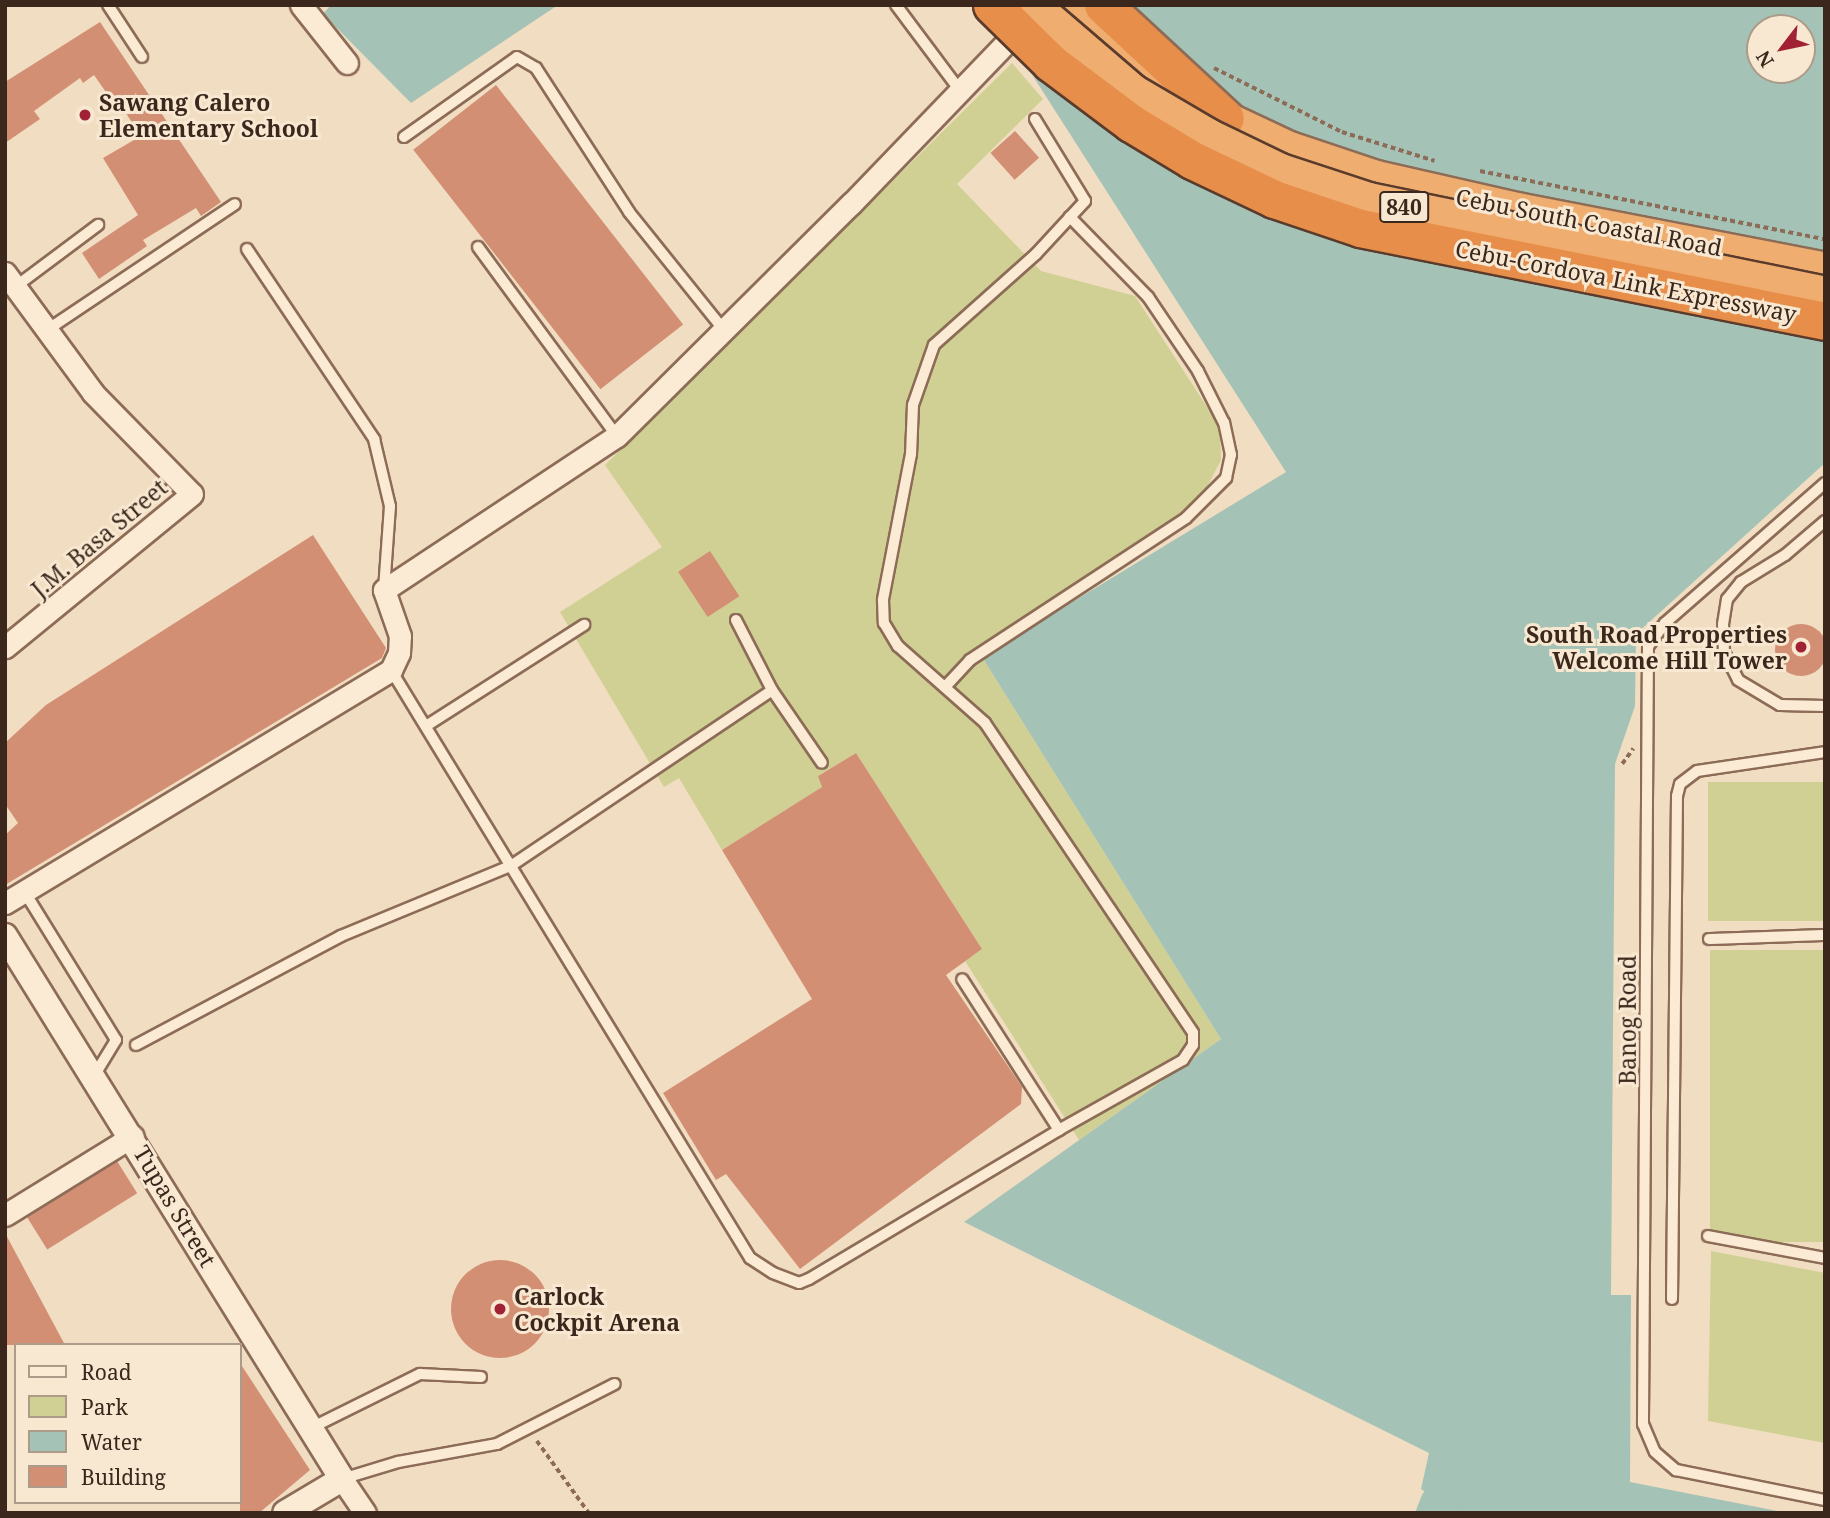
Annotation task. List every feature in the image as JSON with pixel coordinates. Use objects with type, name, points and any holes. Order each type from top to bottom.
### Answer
[{"type":"highway","name":"Cebu-Cordova Link Expressway","points":[[992,5],[1051,64],[1120,115],[1192,160],[1274,199],[1360,228],[1825,321]]},
{"type":"highway","name":"Cebu South Coastal Road","points":[[1033,5],[1133,91],[1208,135],[1280,170],[1381,202],[1825,293]]},
{"type":"highway","name":"Cebu South Coastal Road","points":[[1066,5],[1150,73],[1225,118],[1289,148],[1376,177],[1825,269]]},
{"type":"highway","points":[[1103,5],[1225,118]]},
{"type":"street","points":[[301,5],[347,63]]},
{"type":"street","points":[[5,903],[391,670],[399,653],[400,636],[384,590],[617,436],[851,204],[958,88],[1046,5]]},
{"type":"street","points":[[9,285],[47,330]]},
{"type":"street","name":"J.M. Basa Street","points":[[5,646],[192,494],[93,393],[47,330]]},
{"type":"street","name":"Tupas Street","points":[[5,936],[133,1136],[342,1479]]},
{"type":"street","points":[[5,1215],[133,1136]]},
{"type":"street","points":[[285,1513],[342,1479],[365,1513]]},
{"type":"lane","points":[[108,5],[142,57]]},
{"type":"lane","points":[[896,5],[958,88]]},
{"type":"lane","points":[[404,137],[517,57],[536,68],[629,212],[724,330]]},
{"type":"lane","points":[[391,670],[750,1258],[773,1273],[799,1283],[809,1279],[1059,1130],[1183,1060],[1193,1045],[1193,1033],[1013,760],[985,723],[898,646],[884,623],[883,600],[911,454],[913,405],[934,345],[1036,254],[1085,201],[1081,188],[1035,119]]},
{"type":"lane","points":[[47,330],[235,204]]},
{"type":"lane","points":[[945,687],[970,660],[1186,518],[1226,478],[1231,455],[1224,423],[1198,371],[1148,297],[1070,217]]},
{"type":"lane","points":[[9,285],[98,225]]},
{"type":"lane","points":[[478,247],[617,436]]},
{"type":"lane","points":[[247,249],[374,439],[390,506],[384,590]]},
{"type":"lane","name":"Banog Road","points":[[1825,483],[1665,623],[1648,646],[1643,1424],[1655,1452],[1676,1470],[1825,1500]]},
{"type":"lane","points":[[1825,521],[1785,555],[1741,582],[1727,599],[1723,624],[1724,652],[1738,680],[1780,705],[1825,706]]},
{"type":"lane","points":[[736,620],[772,690],[822,763]]},
{"type":"lane","points":[[426,726],[584,625]]},
{"type":"lane","points":[[136,1045],[341,936],[512,865],[772,690]]},
{"type":"lane","points":[[1672,1299],[1677,796],[1680,785],[1697,771],[1825,752]]},
{"type":"lane","points":[[24,891],[116,1040],[94,1076]]},
{"type":"lane","points":[[1709,939],[1825,935]]},
{"type":"lane","points":[[962,979],[1059,1130]]},
{"type":"lane","points":[[1708,1236],[1825,1258]]},
{"type":"lane","points":[[310,1428],[420,1374],[481,1377]]},
{"type":"lane","points":[[342,1479],[398,1462],[497,1444],[615,1384]]},
{"type":"path","points":[[1202,61],[1329,127],[1443,163]]},
{"type":"path","points":[[1468,169],[1825,239]]},
{"type":"path","points":[[529,1428],[564,1484],[589,1513]]},
{"type":"green space","points":[[1012,63],[1043,99],[957,184],[1041,271],[1135,296],[1220,427],[1221,460],[1205,491],[1164,532],[982,657],[1221,1039],[1079,1140],[965,961],[982,949],[856,753],[819,775],[822,787],[722,850],[679,778],[664,787],[560,612],[662,547],[605,465]]},
{"type":"green space","points":[[1708,782],[1825,782],[1825,921],[1708,921]]},
{"type":"green space","points":[[1710,950],[1825,950],[1825,1242],[1710,1242]]},
{"type":"green space","points":[[1711,1251],[1825,1273],[1825,1443],[1708,1421]]},
{"type":"water","points":[[331,5],[558,5],[411,103],[323,14]]},
{"type":"water","points":[[1081,5],[1825,5],[1825,463],[1636,634],[1635,706],[1615,764],[1611,1295],[1631,1295],[1630,1482],[1787,1513],[1455,1513],[1421,1489],[1429,1453],[964,1222],[1221,1039],[982,657],[1286,472],[1024,62]]},
{"type":"building","points":[[100,22],[221,202],[201,216],[196,208],[143,240],[147,246],[99,279],[82,253],[138,215],[103,158],[141,136],[114,95],[110,98],[94,75],[83,83],[80,78],[34,111],[40,119],[5,143],[5,82]]},
{"type":"building","points":[[496,85],[683,325],[600,389],[413,150]]},
{"type":"building","points":[[1015,131],[1039,158],[1015,180],[990,153]]},
{"type":"building","points":[[313,535],[386,648],[382,658],[5,885],[5,835],[18,823],[5,804],[5,743],[46,705]]},
{"type":"building","points":[[710,551],[739,596],[708,617],[678,572]]},
{"type":"building","name":"South Road Properties Welcome Hill Tower","points":[[1801,624],[1811,626],[1819,632],[1825,640],[1825,660],[1819,668],[1811,674],[1801,676],[1791,674],[1783,668],[1777,660],[1775,650],[1777,640],[1783,632],[1791,626]]},
{"type":"building","points":[[856,753],[982,949],[946,975],[1022,1087],[1021,1104],[800,1269],[726,1174],[716,1180],[663,1093],[812,999],[722,850],[822,787],[818,776]]},
{"type":"building","points":[[117,1161],[137,1193],[47,1249],[27,1217]]},
{"type":"building","points":[[5,1233],[64,1343],[5,1345]]},
{"type":"building","name":"Carlock Cockpit Arena","points":[[500,1260],[519,1263],[535,1274],[546,1290],[549,1309],[546,1328],[535,1344],[519,1355],[500,1358],[481,1355],[465,1344],[454,1328],[451,1309],[454,1290],[465,1274],[481,1263]]},
{"type":"building","points":[[242,1366],[310,1470],[259,1513],[240,1513]]},
{"type":"waterway","points":[[1434,1513],[1438,1503]]},
{"type":"place","name":"Sawang Calero Elementary School","points":[[85,115]]},
{"type":"place","name":"South Road Properties Welcome Hill Tower","points":[[1801,647]]},
{"type":"place","name":"Carlock Cockpit Arena","points":[[500,1309]]}]
